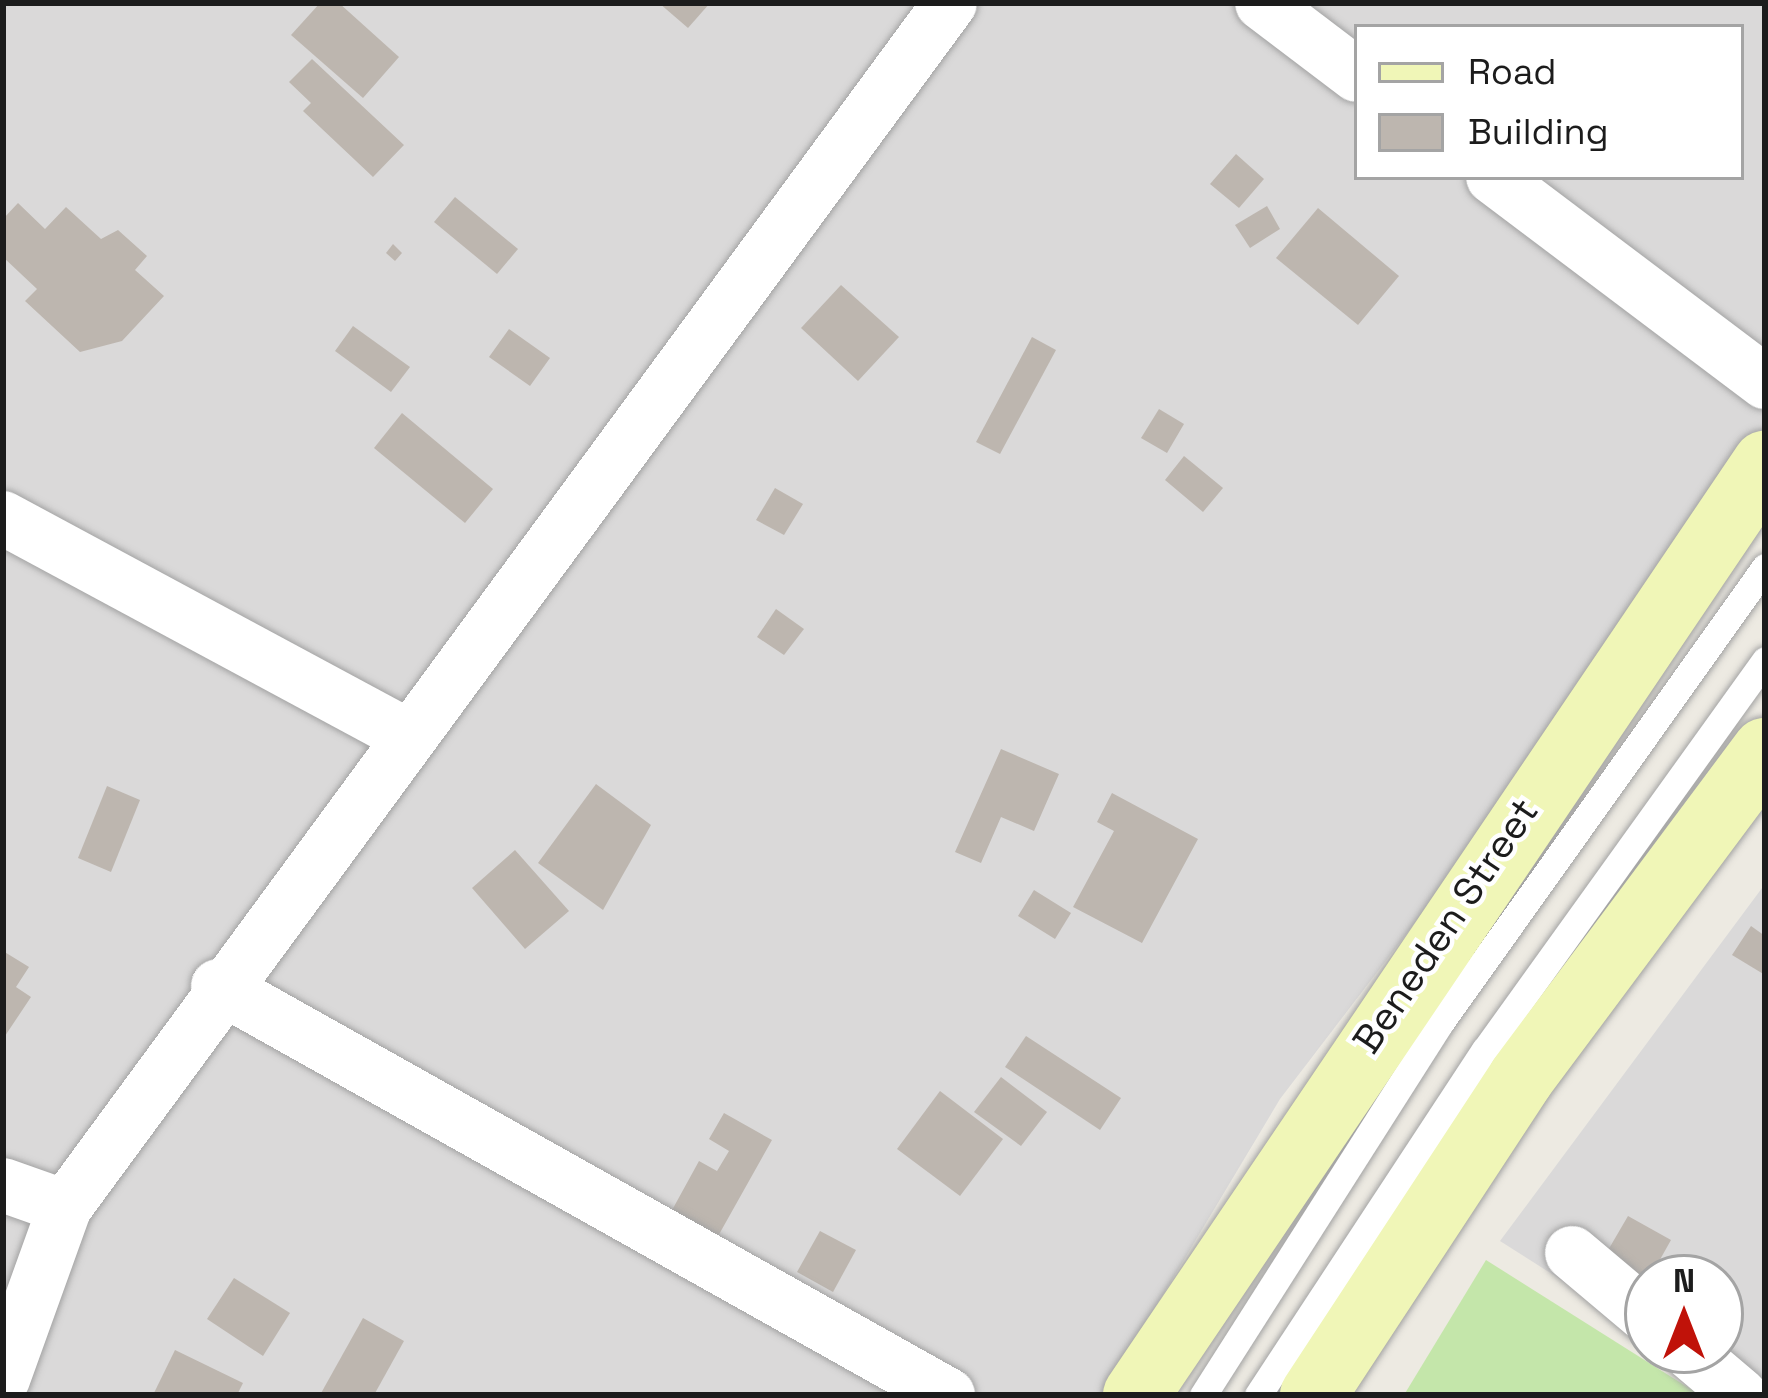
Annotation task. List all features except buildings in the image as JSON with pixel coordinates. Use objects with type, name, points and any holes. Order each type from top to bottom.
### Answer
[{"type":"main road","name":"Beneden Street","points":[[1136,1395],[1765,464]]},
{"type":"main road","points":[[1313,1395],[1521,1078],[1765,751]]},
{"type":"street","points":[[3,1379],[65,1207],[218,986],[403,733],[950,3]]},
{"type":"street","points":[[1262,3],[1354,73]]},
{"type":"street","points":[[1497,180],[1765,382]]},
{"type":"street","points":[[3,518],[403,733]]},
{"type":"street","points":[[218,986],[948,1395]]},
{"type":"street","points":[[3,1185],[65,1207]]},
{"type":"street","points":[[1572,1253],[1624,1297]]},
{"type":"street","points":[[1715,1374],[1740,1395]]},
{"type":"lane","points":[[1203,1395],[1440,1023],[1765,567]]},
{"type":"lane","points":[[1258,1395],[1485,1050],[1765,660]]},
{"type":"shaded area","points":[[3,3],[1765,3],[1765,465],[1280,1099],[1103,1395],[3,1395]]},
{"type":"shaded area","points":[[1765,884],[1765,1395],[1744,1374],[1744,1254],[1624,1254],[1624,1320],[1500,1241]]},
{"type":"green space","points":[[1486,1260],[1624,1347],[1624,1374],[1667,1374],[1700,1395],[1404,1395]]}]
